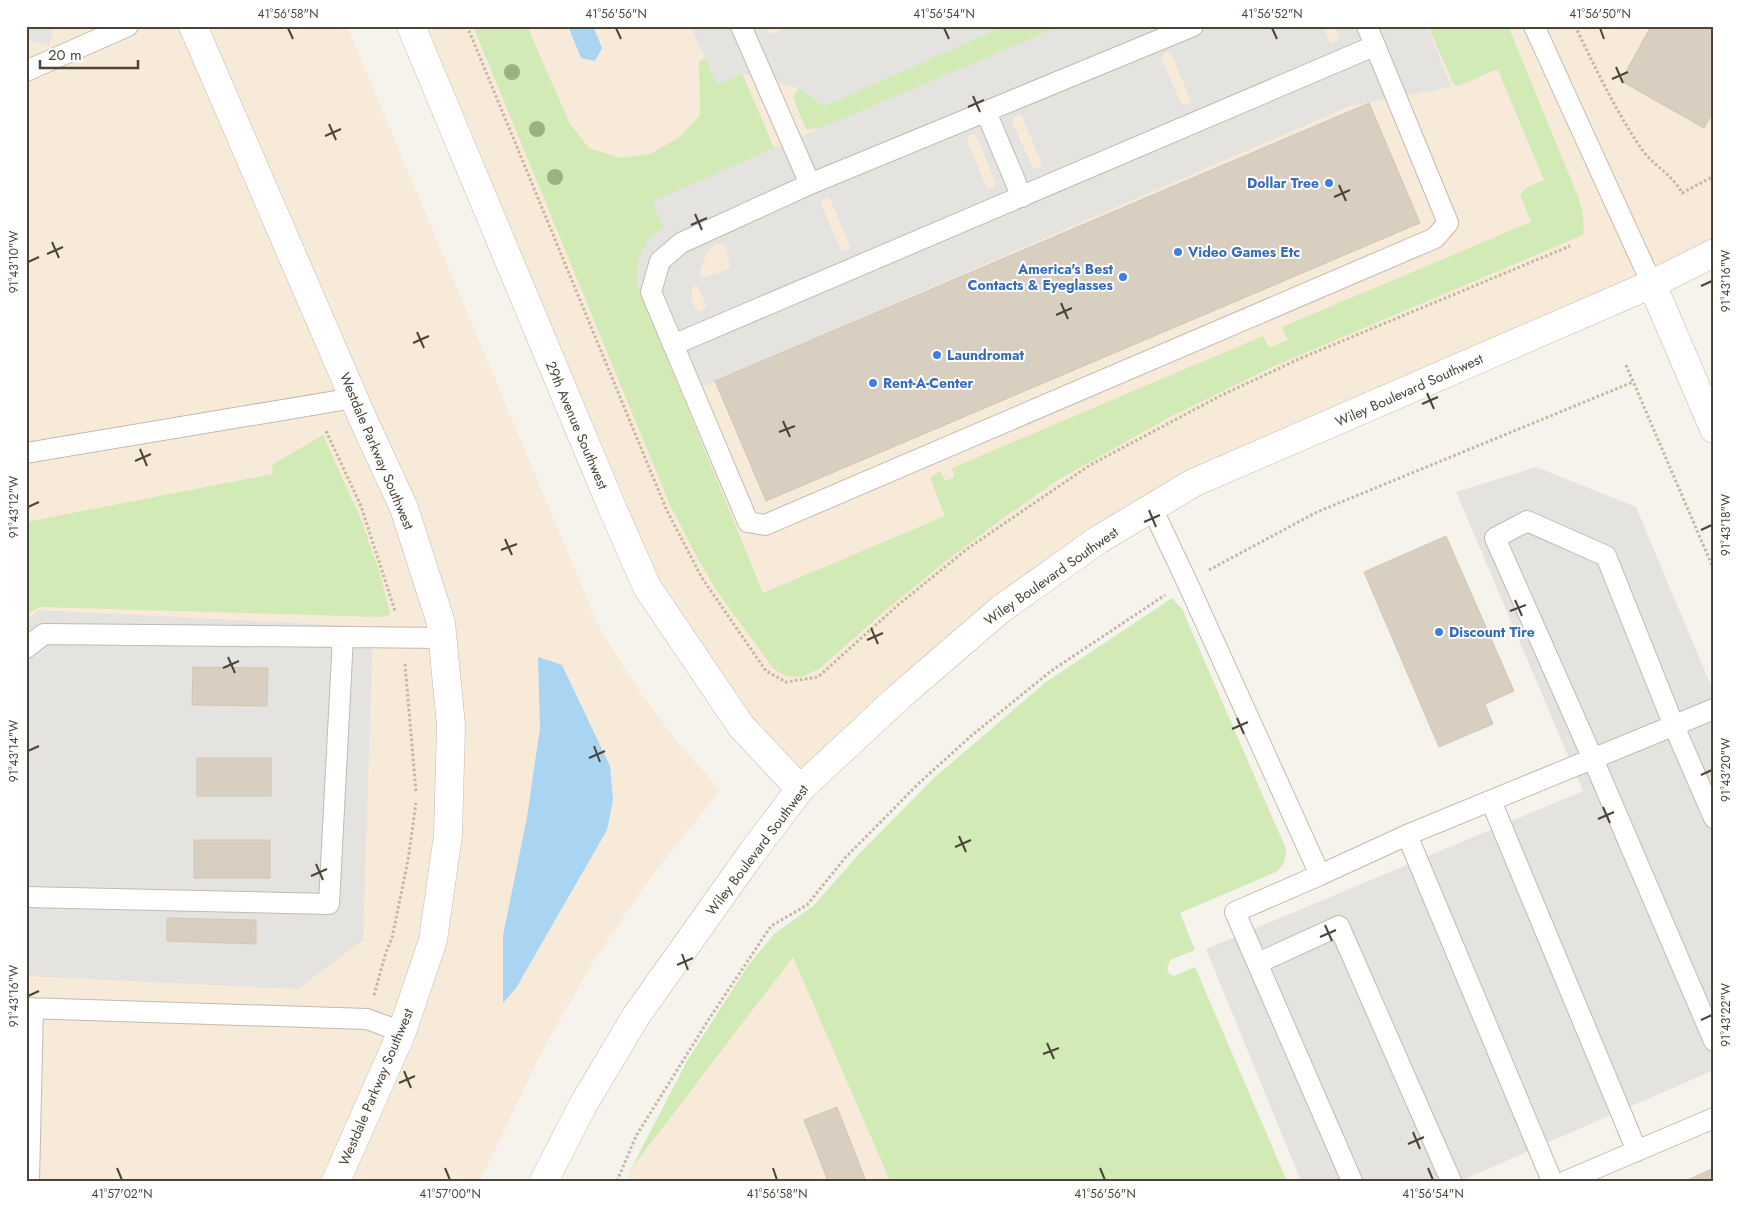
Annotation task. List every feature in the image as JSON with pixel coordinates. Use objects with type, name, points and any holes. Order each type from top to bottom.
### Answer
[{"type":"street","name":"Westdale Parkway Southwest","points":[[193,26],[354,398],[404,508],[441,623],[443,638],[451,725],[448,835],[433,940],[402,1032],[336,1181]]},
{"type":"street","name":"29th Avenue Southwest","points":[[411,26],[610,505],[647,587],[741,726],[800,790]]},
{"type":"street","name":"Wiley Boulevard Southwest","points":[[544,1181],[583,1105],[636,1016],[751,854],[800,790],[900,696],[1001,609],[1098,540],[1193,484],[1652,284],[1714,253]]},
{"type":"street","points":[[1652,284],[1714,429]]},
{"type":"lane","points":[[26,71],[128,26]]},
{"type":"lane","points":[[741,26],[810,184]]},
{"type":"lane","points":[[1193,26],[810,184],[681,243],[660,261],[651,292],[748,522],[765,525],[1435,238],[1448,223],[1367,26]]},
{"type":"lane","points":[[1534,26],[1652,284]]},
{"type":"lane","points":[[673,345],[1374,46]]},
{"type":"lane","points":[[986,112],[1022,197]]},
{"type":"lane","points":[[26,453],[354,398]]},
{"type":"lane","points":[[1152,508],[1320,875]]},
{"type":"lane","points":[[1714,818],[1674,726],[1606,556],[1527,521],[1495,538],[1593,759],[1714,1041]]},
{"type":"lane","points":[[26,648],[44,634],[443,638]]},
{"type":"lane","points":[[26,897],[329,904],[343,637]]},
{"type":"lane","points":[[1352,1181],[1235,912],[1407,835],[1714,709]]},
{"type":"lane","points":[[1491,801],[1637,1150]]},
{"type":"lane","points":[[1407,835],[1552,1181]]},
{"type":"lane","points":[[1258,963],[1339,926],[1451,1181]]},
{"type":"lane","points":[[29,1181],[30,1008],[367,1019],[402,1032]]},
{"type":"lane","points":[[1566,1181],[1714,1118]]},
{"type":"path","points":[[467,26],[667,511],[702,578],[766,671],[786,682],[818,677],[844,652],[967,549],[1090,465],[1220,396],[1299,359],[1570,246]]},
{"type":"path","points":[[1575,26],[1625,124],[1645,154],[1676,181],[1682,192],[1714,176]]},
{"type":"path","points":[[1626,365],[1714,570]]},
{"type":"path","points":[[617,1181],[636,1136],[709,1019],[771,926],[807,905],[845,858],[918,784],[971,736],[1050,671],[1187,582],[1317,512],[1633,382]]},
{"type":"path","points":[[316,404],[328,438],[361,506],[393,602],[406,672],[417,799],[408,860],[392,938],[386,952],[367,1019]]},
{"type":"shaded area","points":[[26,26],[347,26],[599,627],[637,688],[676,740],[720,790],[645,885],[592,964],[540,1055],[480,1181],[26,1181]]},
{"type":"shaded area","points":[[26,26],[54,26],[49,46],[26,39]]},
{"type":"shaded area","points":[[411,26],[1714,26],[1714,253],[1098,540],[800,789],[690,651]]},
{"type":"shaded area","points":[[691,26],[765,26],[768,32],[773,34],[783,26],[1004,26],[824,106],[799,88],[742,73],[717,85]]},
{"type":"shaded area","points":[[1061,26],[1323,26],[1332,43],[1339,38],[1334,26],[1427,26],[1451,87],[1350,106],[683,395],[637,285],[637,263],[647,241],[664,227],[652,202]],"holes":[[[1171,53],[1191,101],[1187,105],[1182,105],[1161,58],[1163,54]],[[1022,116],[1042,164],[1038,168],[1033,168],[1012,122],[1014,117]],[[973,134],[976,135],[996,183],[993,188],[987,188],[967,141],[968,137]],[[828,197],[830,199],[850,247],[847,251],[841,250],[821,204],[822,200]],[[719,243],[725,245],[729,268],[703,278],[699,273],[706,255],[712,247]],[[697,285],[707,307],[701,312],[697,310],[692,302],[692,288]]]},
{"type":"shaded area","points":[[1536,467],[1636,507],[1714,693],[1714,1070],[1460,1181],[1301,1181],[1206,949],[1583,791],[1456,492]]},
{"type":"shaded area","points":[[39,610],[373,627],[363,940],[298,989],[26,976],[26,620]]},
{"type":"shaded area","points":[[793,956],[890,1181],[626,1181],[631,1169]]},
{"type":"green space","points":[[473,26],[527,26],[570,124],[589,148],[620,158],[650,154],[680,137],[700,115],[699,61],[705,58],[717,84],[742,73],[774,148],[653,202],[664,227],[645,246],[639,258],[637,285],[763,593],[945,516],[931,477],[940,471],[945,481],[953,478],[952,468],[1263,336],[1269,348],[1288,340],[1282,327],[1531,222],[1520,195],[1526,188],[1544,180],[1498,70],[1459,86],[1454,85],[1428,26],[1508,26],[1579,199],[1584,230],[1583,235],[1272,367],[1168,418],[1056,481],[1002,519],[887,609],[819,669],[801,677],[788,676],[779,673],[773,668],[717,591],[670,505]]},
{"type":"green space","points":[[1004,26],[1061,26],[823,128],[806,129],[793,98],[799,88],[824,106]]},
{"type":"green space","points":[[323,435],[362,522],[380,574],[390,614],[381,617],[40,607],[27,614],[26,522],[273,474],[272,465]]},
{"type":"green space","points":[[1172,598],[1183,610],[1286,849],[1286,856],[1281,867],[1276,872],[1180,913],[1195,950],[1170,960],[1167,968],[1169,974],[1174,976],[1195,967],[1287,1181],[890,1181],[793,957],[631,1169],[687,1061],[747,967],[774,934],[813,906],[859,854],[935,777],[1046,682]]},
{"type":"water","points":[[568,26],[593,26],[602,48],[595,61],[581,58]]},
{"type":"water","points":[[538,657],[562,665],[610,766],[613,800],[607,830],[516,988],[503,1003],[503,936],[527,817],[540,728]]},
{"type":"building","points":[[1651,26],[1714,26],[1714,111],[1704,128],[1621,81]]},
{"type":"building","points":[[1369,103],[1420,223],[766,501],[715,381]]},
{"type":"building","name":"Discount Tire","points":[[1446,536],[1514,691],[1485,704],[1493,724],[1439,747],[1364,572]]},
{"type":"building","points":[[193,667],[268,668],[267,706],[192,705]]},
{"type":"building","points":[[197,758],[271,758],[271,796],[197,796]]},
{"type":"building","points":[[194,840],[270,840],[270,878],[194,878]]},
{"type":"building","points":[[167,918],[256,920],[256,944],[167,941]]},
{"type":"building","points":[[837,1107],[866,1181],[828,1181],[804,1120]]},
{"type":"building","points":[[1714,1168],[1714,1181],[1685,1181]]},
{"type":"place","name":"Dollar Tree","points":[[1329,183]]},
{"type":"place","name":"Video Games Etc","points":[[1178,252]]},
{"type":"place","name":"America's Best Contacts & Eyeglasses","points":[[1123,277]]},
{"type":"place","name":"Laundromat","points":[[937,355]]},
{"type":"place","name":"Rent-A-Center","points":[[873,383]]},
{"type":"place","name":"Discount Tire","points":[[1439,632]]}]
